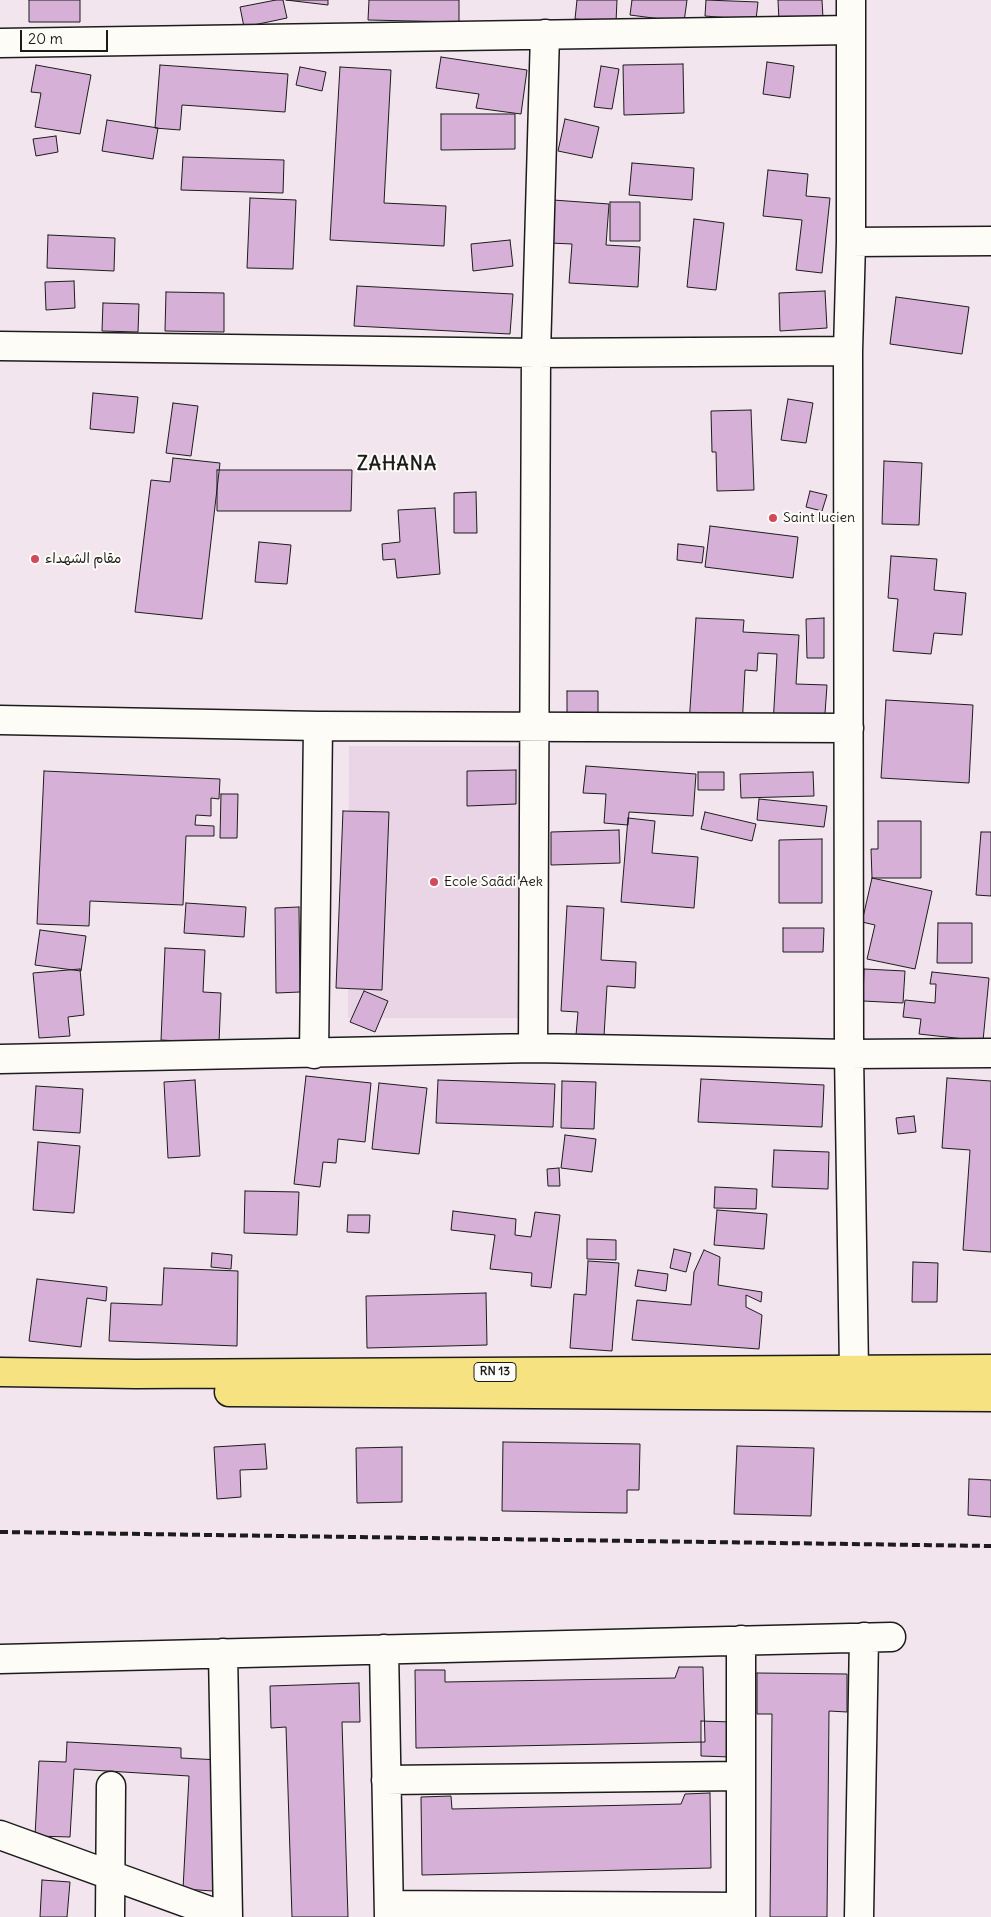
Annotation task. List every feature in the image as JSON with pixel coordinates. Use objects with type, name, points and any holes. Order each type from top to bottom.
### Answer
[{"type":"highway","name":"RN 13","points":[[0,1391],[853,1383],[991,1369]]},
{"type":"highway","name":"RN 13","points":[[0,1372],[853,1383],[991,1397]]},
{"type":"street","points":[[851,0],[852,242],[848,351],[849,1054],[853,1383]]},
{"type":"street","points":[[0,43],[851,30]]},
{"type":"street","points":[[533,1048],[536,353],[545,34]]},
{"type":"street","points":[[852,242],[991,241]]},
{"type":"street","points":[[0,346],[536,353],[848,351]]},
{"type":"street","points":[[0,720],[318,726],[849,728]]},
{"type":"street","points":[[314,1054],[318,726]]},
{"type":"street","points":[[0,1059],[533,1048],[849,1054],[991,1053]]},
{"type":"street","points":[[859,1917],[864,1637]]},
{"type":"street","points":[[0,1659],[891,1637]]},
{"type":"street","points":[[384,1649],[389,1911],[741,1912],[741,1640]]},
{"type":"street","points":[[0,1835],[227,1917],[223,1653]]},
{"type":"street","points":[[386,1780],[741,1776]]},
{"type":"street","points":[[110,1917],[111,1786]]},
{"type":"shaded area","name":"Ecole Saãdi Aek","points":[[349,746],[520,746],[518,1018],[348,1018]]},
{"type":"building","points":[[29,0],[80,0],[80,22],[29,22]]},
{"type":"building","points":[[283,0],[287,18],[244,27],[240,7]]},
{"type":"building","points":[[286,0],[328,0],[328,5]]},
{"type":"building","points":[[369,0],[459,0],[459,22],[368,20]]},
{"type":"building","points":[[577,0],[617,0],[616,22],[575,19]]},
{"type":"building","points":[[632,0],[687,0],[684,22],[630,15]]},
{"type":"building","points":[[706,0],[758,2],[756,20],[705,16]]},
{"type":"building","points":[[778,0],[822,0],[823,18],[779,21]]},
{"type":"building","points":[[441,57],[527,70],[521,114],[476,108],[479,94],[436,88]]},
{"type":"building","points":[[767,62],[794,66],[790,98],[763,94]]},
{"type":"building","points":[[683,64],[684,113],[624,115],[623,65]]},
{"type":"building","points":[[36,65],[91,75],[80,134],[35,127],[41,93],[31,92]]},
{"type":"building","points":[[160,65],[288,74],[285,112],[182,105],[180,130],[155,128]]},
{"type":"building","points":[[601,66],[619,69],[612,109],[594,107]]},
{"type":"building","points":[[300,67],[326,72],[322,91],[296,85]]},
{"type":"building","points":[[340,67],[391,70],[384,203],[446,206],[444,246],[330,240]]},
{"type":"building","points":[[441,114],[515,114],[515,149],[441,150]]},
{"type":"building","points":[[565,119],[599,127],[592,158],[558,151]]},
{"type":"building","points":[[107,120],[158,128],[153,159],[102,151]]},
{"type":"building","points":[[56,136],[58,152],[36,156],[33,139]]},
{"type":"building","points":[[183,157],[284,160],[283,193],[181,190]]},
{"type":"building","points":[[632,163],[694,168],[692,200],[629,195]]},
{"type":"building","points":[[768,170],[808,174],[806,196],[830,198],[822,273],[796,270],[802,220],[763,216]]},
{"type":"building","points":[[250,198],[296,200],[293,269],[247,268]]},
{"type":"building","points":[[553,200],[609,204],[606,245],[640,247],[638,287],[569,283],[572,244],[550,243]]},
{"type":"building","points":[[610,202],[640,202],[640,241],[610,241]]},
{"type":"building","points":[[694,219],[724,223],[716,290],[687,287]]},
{"type":"building","points":[[48,235],[115,238],[114,271],[47,268]]},
{"type":"building","points":[[510,240],[513,266],[473,271],[471,244]]},
{"type":"building","points":[[74,281],[75,308],[46,310],[45,282]]},
{"type":"building","points":[[357,286],[513,294],[510,334],[354,326]]},
{"type":"building","points":[[825,291],[827,328],[780,331],[779,293]]},
{"type":"building","points":[[166,292],[224,293],[224,332],[165,331]]},
{"type":"building","points":[[896,297],[969,307],[962,354],[890,344]]},
{"type":"building","points":[[103,303],[139,304],[138,332],[102,331]]},
{"type":"building","points":[[93,393],[138,397],[134,433],[90,429]]},
{"type":"building","points":[[788,399],[813,403],[806,443],[781,440]]},
{"type":"building","points":[[173,403],[198,406],[191,456],[166,453]]},
{"type":"building","points":[[751,410],[754,490],[717,491],[716,452],[712,452],[711,411]]},
{"type":"building","points":[[173,458],[220,463],[202,619],[135,612],[151,480],[170,482]]},
{"type":"building","points":[[884,461],[922,463],[919,525],[882,524]]},
{"type":"building","points":[[217,470],[352,470],[351,511],[217,511]]},
{"type":"building","points":[[810,491],[827,495],[822,511],[806,507]]},
{"type":"building","points":[[476,492],[477,533],[454,533],[454,493]]},
{"type":"building","points":[[435,508],[440,574],[397,578],[395,559],[383,560],[382,544],[400,542],[398,510]]},
{"type":"building","points":[[710,526],[798,537],[793,578],[705,567]]},
{"type":"building","points":[[259,542],[291,545],[287,584],[255,582]]},
{"type":"building","points":[[678,544],[704,547],[702,563],[677,560]]},
{"type":"building","points":[[891,556],[937,559],[934,590],[966,593],[962,635],[934,633],[931,654],[893,651],[898,599],[888,598]]},
{"type":"building","points":[[696,618],[744,620],[743,632],[799,635],[796,684],[827,685],[824,728],[773,725],[777,654],[758,653],[757,671],[745,670],[742,728],[689,724]]},
{"type":"building","points":[[824,618],[824,658],[807,658],[806,619]]},
{"type":"building","points":[[567,691],[598,691],[598,718],[567,718]]},
{"type":"building","points":[[886,700],[973,705],[969,783],[881,778]]},
{"type":"building","points":[[586,766],[696,774],[693,816],[629,812],[628,825],[604,823],[606,794],[583,793]]},
{"type":"building","points":[[516,770],[516,804],[467,806],[467,771]]},
{"type":"building","points":[[44,771],[220,779],[219,799],[211,798],[211,816],[196,815],[195,825],[214,826],[214,836],[186,836],[183,905],[90,901],[89,926],[37,924]]},
{"type":"building","points":[[698,772],[724,772],[724,790],[698,790]]},
{"type":"building","points":[[813,772],[814,796],[741,798],[740,774]]},
{"type":"building","points":[[221,794],[238,794],[237,838],[220,838]]},
{"type":"building","points":[[759,799],[827,806],[824,827],[757,820]]},
{"type":"building","points":[[343,811],[389,812],[382,990],[336,988]]},
{"type":"building","points":[[705,812],[756,824],[752,841],[701,829]]},
{"type":"building","points":[[628,818],[655,821],[652,853],[698,857],[694,908],[621,902]]},
{"type":"building","points":[[878,821],[921,821],[921,878],[872,878],[871,849],[878,849]]},
{"type":"building","points":[[619,830],[620,863],[551,865],[551,832]]},
{"type":"building","points":[[981,832],[991,832],[991,896],[976,895]]},
{"type":"building","points":[[822,839],[822,903],[779,903],[779,840]]},
{"type":"building","points":[[872,878],[932,891],[915,969],[867,959],[875,925],[862,922]]},
{"type":"building","points":[[186,903],[246,907],[244,937],[184,933]]},
{"type":"building","points":[[567,906],[604,908],[601,960],[636,962],[635,988],[607,986],[604,1036],[576,1035],[578,1012],[561,1011]]},
{"type":"building","points":[[299,907],[300,992],[276,993],[275,908]]},
{"type":"building","points":[[938,923],[972,923],[972,963],[937,963]]},
{"type":"building","points":[[783,928],[824,928],[823,952],[783,952]]},
{"type":"building","points":[[40,930],[86,936],[81,971],[35,965]]},
{"type":"building","points":[[165,948],[205,950],[203,992],[221,993],[219,1043],[161,1040]]},
{"type":"building","points":[[80,969],[84,1015],[68,1017],[70,1036],[39,1038],[33,973]]},
{"type":"building","points":[[864,969],[905,971],[903,1003],[863,1001]]},
{"type":"building","points":[[932,972],[989,978],[983,1041],[919,1034],[921,1019],[903,1017],[905,1000],[935,1003],[936,984],[930,984]]},
{"type":"building","points":[[364,991],[388,1001],[375,1032],[350,1022]]},
{"type":"building","points":[[306,1076],[371,1083],[365,1142],[338,1139],[336,1163],[323,1162],[320,1187],[294,1184]]},
{"type":"building","points":[[947,1078],[991,1081],[991,1252],[963,1250],[970,1150],[942,1148]]},
{"type":"building","points":[[701,1079],[824,1085],[822,1127],[698,1122]]},
{"type":"building","points":[[195,1080],[200,1156],[168,1158],[164,1082]]},
{"type":"building","points":[[438,1080],[555,1084],[553,1127],[436,1123]]},
{"type":"building","points":[[562,1081],[596,1082],[594,1129],[561,1128]]},
{"type":"building","points":[[379,1083],[427,1088],[419,1154],[372,1149]]},
{"type":"building","points":[[36,1086],[83,1089],[80,1133],[33,1130]]},
{"type":"building","points":[[914,1116],[916,1132],[898,1134],[896,1118]]},
{"type":"building","points":[[565,1135],[596,1139],[592,1172],[561,1168]]},
{"type":"building","points":[[38,1142],[80,1146],[74,1213],[33,1210]]},
{"type":"building","points":[[774,1150],[829,1152],[828,1189],[772,1187]]},
{"type":"building","points":[[559,1168],[560,1186],[548,1186],[547,1169]]},
{"type":"building","points":[[715,1187],[757,1189],[756,1209],[714,1208]]},
{"type":"building","points":[[245,1191],[299,1192],[297,1235],[244,1233]]},
{"type":"building","points":[[717,1210],[767,1214],[764,1249],[714,1245]]},
{"type":"building","points":[[453,1211],[516,1219],[515,1235],[531,1237],[535,1212],[560,1215],[551,1288],[531,1286],[532,1273],[490,1269],[495,1235],[451,1230]]},
{"type":"building","points":[[348,1215],[370,1215],[369,1233],[347,1232]]},
{"type":"building","points":[[587,1239],[616,1240],[616,1260],[587,1259]]},
{"type":"building","points":[[674,1249],[691,1253],[686,1272],[670,1268]]},
{"type":"building","points":[[704,1250],[720,1257],[718,1285],[762,1292],[761,1302],[746,1295],[746,1307],[762,1315],[759,1349],[632,1340],[637,1300],[691,1305],[694,1272]]},
{"type":"building","points":[[212,1253],[232,1255],[231,1269],[211,1267]]},
{"type":"building","points":[[588,1261],[619,1263],[612,1351],[570,1348],[574,1294],[586,1295]]},
{"type":"building","points":[[913,1262],[938,1263],[937,1302],[912,1302]]},
{"type":"building","points":[[164,1268],[238,1271],[237,1346],[109,1341],[111,1303],[162,1305]]},
{"type":"building","points":[[638,1270],[668,1274],[666,1291],[635,1286]]},
{"type":"building","points":[[37,1279],[107,1287],[106,1301],[87,1298],[81,1347],[29,1341]]},
{"type":"building","points":[[486,1293],[487,1345],[367,1348],[366,1296]]},
{"type":"building","points":[[503,1442],[640,1444],[639,1490],[627,1490],[627,1513],[502,1511]]},
{"type":"building","points":[[265,1444],[267,1469],[240,1470],[241,1497],[217,1499],[214,1447]]},
{"type":"building","points":[[737,1446],[814,1448],[811,1516],[734,1514]]},
{"type":"building","points":[[402,1447],[402,1502],[357,1503],[356,1448]]},
{"type":"building","points":[[969,1479],[991,1480],[991,1517],[968,1515]]},
{"type":"building","points":[[679,1667],[703,1667],[705,1742],[416,1748],[415,1670],[445,1670],[445,1682],[675,1678]]},
{"type":"building","points":[[757,1673],[847,1674],[847,1712],[829,1711],[827,1917],[770,1917],[772,1714],[757,1714]]},
{"type":"building","points":[[359,1683],[360,1722],[342,1722],[348,1917],[292,1917],[286,1727],[271,1728],[270,1686]]},
{"type":"building","points":[[701,1721],[732,1722],[731,1757],[701,1756]]},
{"type":"building","points":[[67,1742],[181,1748],[181,1758],[220,1760],[213,1891],[183,1889],[189,1776],[74,1769],[70,1837],[35,1836],[39,1761],[66,1762]]},
{"type":"building","points":[[710,1793],[711,1868],[422,1875],[421,1797],[451,1796],[452,1809],[681,1804],[685,1794]]},
{"type":"building","points":[[42,1880],[70,1882],[67,1917],[40,1917]]},
{"type":"railway","points":[[0,1532],[991,1546]]},
{"type":"place","name":"Saint lucien","points":[[773,518]]},
{"type":"place","name":"مقام الشهداء","points":[[35,559]]},
{"type":"place","name":"Ecole Saãdi Aek","points":[[434,882]]},
{"type":"district","name":"ZAHANA","points":[[397,465]]}]
